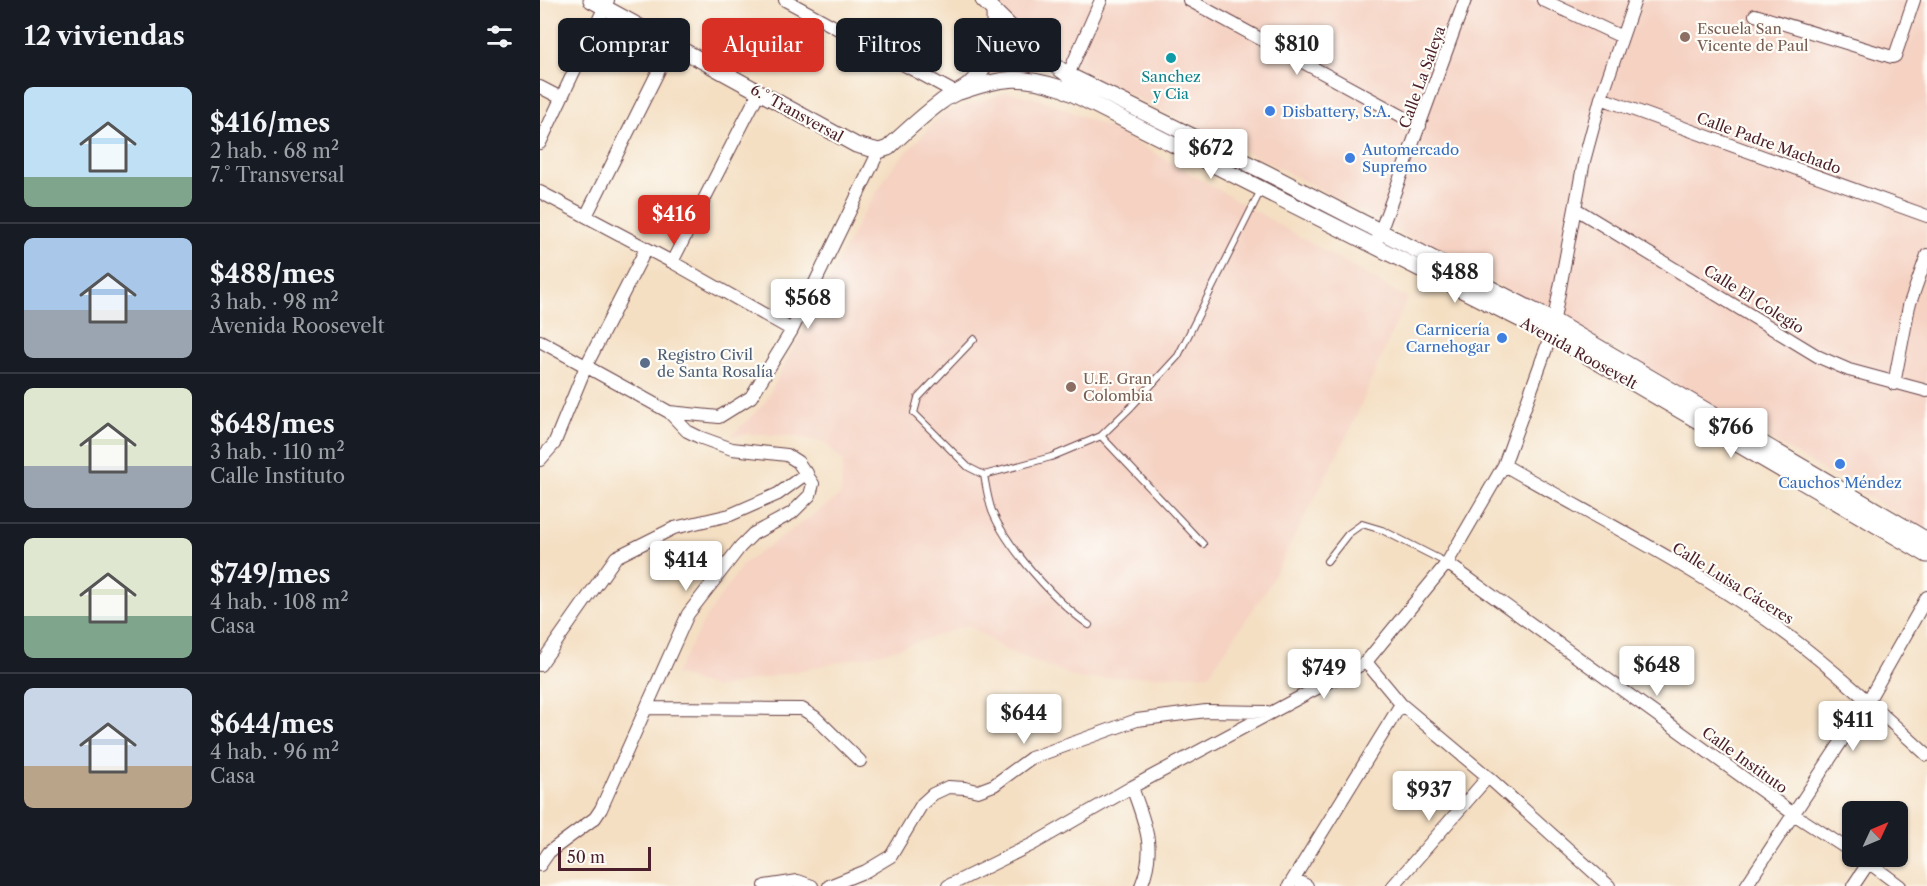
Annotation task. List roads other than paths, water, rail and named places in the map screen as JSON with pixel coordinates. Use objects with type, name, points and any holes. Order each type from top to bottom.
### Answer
[{"type":"street","points":[[785,0],[956,93]]},
{"type":"street","name":"Avenida Roosevelt","points":[[983,0],[1034,50],[1068,75],[1553,328],[1807,477],[1927,555]]},
{"type":"street","points":[[1068,75],[1101,0]]},
{"type":"street","points":[[1189,0],[1420,126]]},
{"type":"street","name":"Calle La Saleya","points":[[1378,238],[1465,0]]},
{"type":"street","points":[[1543,0],[1622,37]]},
{"type":"street","points":[[948,886],[1033,844],[1268,712],[1366,662],[1447,563],[1504,465],[1553,328],[1584,161],[1601,98],[1635,0]]},
{"type":"street","points":[[1755,15],[1892,57],[1895,56],[1914,0]]},
{"type":"street","points":[[540,143],[601,2]]},
{"type":"street","name":"6.° Transversal","points":[[601,2],[626,18]]},
{"type":"street","points":[[669,412],[719,417],[751,397],[792,330],[879,151],[888,148],[943,99],[969,85],[991,55],[994,44],[994,13]]},
{"type":"street","name":"6.° Transversal","points":[[690,56],[856,145],[879,151]]},
{"type":"street","points":[[586,216],[658,72]]},
{"type":"street","name":"Avenida Roosevelt","points":[[956,93],[990,81],[1024,78],[1061,88],[1263,187],[1378,238]]},
{"type":"street","points":[[540,87],[561,98]]},
{"type":"street","points":[[672,262],[759,92]]},
{"type":"street","name":"Calle Padre Machado","points":[[1601,98],[1927,216]]},
{"type":"street","points":[[540,192],[672,262],[792,330]]},
{"type":"street","name":"Calle El Colegio","points":[[1576,209],[1804,348],[1850,370],[1894,384],[1927,391]]},
{"type":"street","points":[[540,460],[554,444],[586,366],[646,249]]},
{"type":"street","points":[[1894,384],[1909,306],[1927,255]]},
{"type":"street","points":[[540,341],[669,412],[687,431],[699,437],[732,449],[786,454],[798,462],[813,484],[810,495],[792,513],[747,541],[688,614],[648,708],[595,818],[549,852],[540,865]]},
{"type":"street","name":"Calle Luisa Cáceres","points":[[1504,465],[1698,577],[1788,636],[1868,701],[1927,755]]},
{"type":"street","points":[[540,666],[616,557],[674,528],[730,515],[778,494],[807,473]]},
{"type":"street","name":"Avenida Roosevelt","points":[[1807,477],[1927,540]]},
{"type":"street","name":"Calle Instituto","points":[[1447,563],[1795,815],[1842,846]]},
{"type":"street","points":[[1746,886],[1795,815],[1868,701],[1927,597]]},
{"type":"street","points":[[1366,662],[1401,704],[1488,777],[1609,886]]},
{"type":"street","points":[[1306,886],[1292,882],[1401,704]]},
{"type":"street","points":[[648,708],[802,709],[815,717],[860,762]]},
{"type":"street","points":[[829,886],[866,871],[891,856],[908,832],[922,804],[933,794],[948,788],[978,791],[994,785],[1031,758],[1137,720],[1206,711],[1268,712]]},
{"type":"street","points":[[1393,886],[1488,777]]},
{"type":"street","points":[[1131,787],[1149,840],[1150,862],[1142,886]]},
{"type":"street","points":[[1853,886],[1861,867]]},
{"type":"street","points":[[1874,867],[1900,886]]},
{"type":"street","points":[[765,886],[798,881],[812,886]]},
{"type":"lane","points":[[974,339],[918,398],[914,413],[968,467],[984,475],[1051,457],[1101,436],[1178,356],[1263,187]]},
{"type":"lane","points":[[1101,436],[1203,544]]},
{"type":"lane","points":[[984,475],[992,510],[1007,538],[1068,611],[1089,625]]},
{"type":"lane","points":[[1327,561],[1348,534],[1362,524],[1382,530],[1447,563]]},
{"type":"place","name":"Escuela San Vicente de Paul","points":[[1685,37]]},
{"type":"place","name":"Sanchez y Cia","points":[[1171,58]]},
{"type":"place","name":"Disbattery, S.A.","points":[[1270,111]]},
{"type":"place","name":"Automercado Supremo","points":[[1350,158]]},
{"type":"place","name":"Carnicería Carnehogar","points":[[1502,338]]},
{"type":"place","name":"Registro Civil de Santa Rosalía","points":[[645,363]]},
{"type":"place","name":"U.E. Gran Colombia","points":[[1071,387]]},
{"type":"place","name":"Cauchos Méndez","points":[[1840,464]]}]
